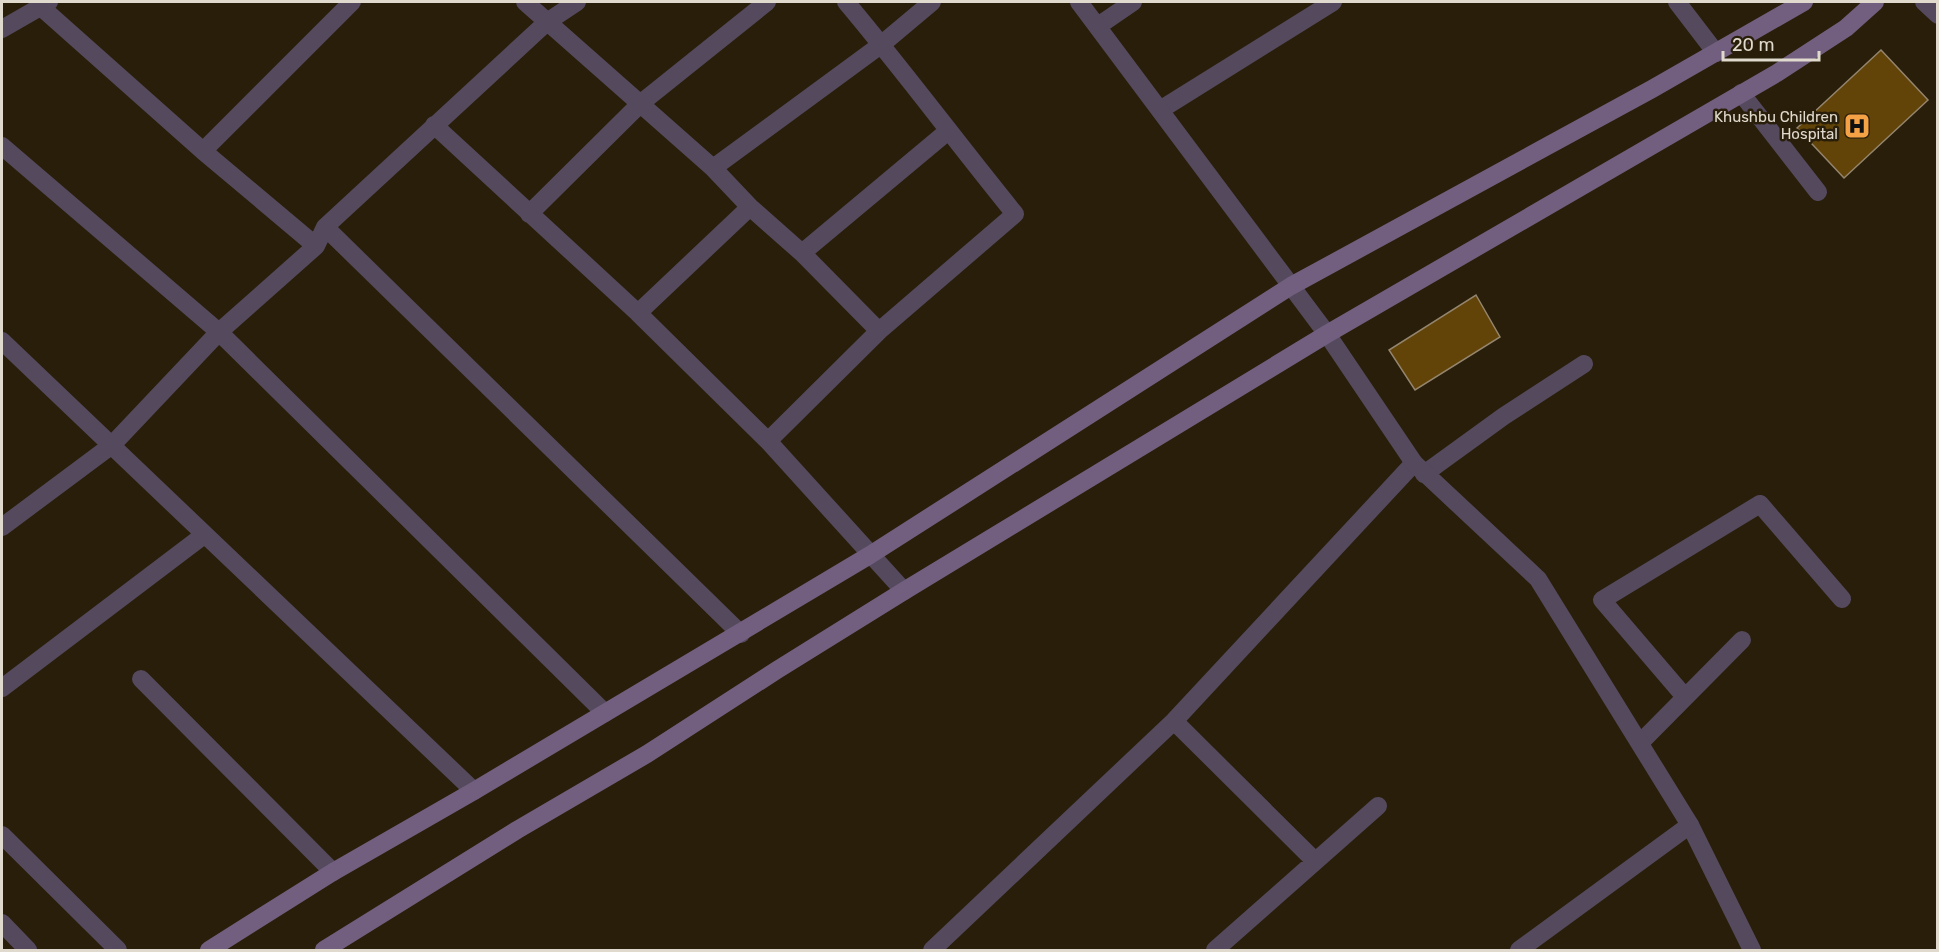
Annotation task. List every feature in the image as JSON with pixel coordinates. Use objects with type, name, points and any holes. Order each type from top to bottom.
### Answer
[{"type":"main road","points":[[209,951],[333,872],[474,792],[870,555],[1291,286],[1716,53],[1804,2]]},
{"type":"main road","points":[[324,951],[517,830],[647,754],[904,591],[1327,334],[1741,93],[1846,28],[1875,2]]},
{"type":"street","points":[[203,151],[352,2]]},
{"type":"street","points":[[525,2],[713,168],[750,207],[802,253],[879,331]]},
{"type":"street","points":[[2,527],[112,445],[219,332],[316,246],[325,227],[547,22],[577,2]]},
{"type":"street","points":[[529,214],[640,103],[767,2]]},
{"type":"street","points":[[768,441],[879,331],[1015,214],[882,44],[846,2]]},
{"type":"street","points":[[713,168],[882,44],[932,2]]},
{"type":"street","points":[[1079,2],[1327,334],[1419,468],[1538,579],[1690,825],[1752,951]]},
{"type":"street","points":[[1098,26],[1133,2]]},
{"type":"street","points":[[1160,110],[1333,2]]},
{"type":"street","points":[[1677,2],[1716,53]]},
{"type":"street","points":[[1924,2],[1938,15]]},
{"type":"street","points":[[2,29],[45,4],[203,151],[316,246]]},
{"type":"street","points":[[1741,93],[1818,192]]},
{"type":"street","points":[[434,124],[638,313],[768,441],[904,591]]},
{"type":"street","points":[[802,253],[948,131]]},
{"type":"street","points":[[2,146],[219,332],[605,713]]},
{"type":"street","points":[[638,313],[750,207]]},
{"type":"street","points":[[325,227],[741,634]]},
{"type":"street","points":[[2,341],[474,792]]},
{"type":"street","points":[[932,951],[1174,721],[1419,468],[1584,364]]},
{"type":"street","points":[[1685,697],[1602,600],[1760,504],[1842,599]]},
{"type":"street","points":[[2,688],[204,535]]},
{"type":"street","points":[[1640,743],[1742,640]]},
{"type":"street","points":[[141,679],[333,872]]},
{"type":"street","points":[[1174,721],[1315,861]]},
{"type":"street","points":[[1215,951],[1378,806]]},
{"type":"street","points":[[1519,951],[1690,825]]},
{"type":"street","points":[[2,835],[118,951]]},
{"type":"street","points":[[2,923],[28,951]]},
{"type":"building","points":[[1881,50],[1928,100],[1844,178],[1797,128]]},
{"type":"building","points":[[1476,295],[1500,337],[1415,390],[1389,350]]},
{"type":"place","name":"Khushbu Children Hospital","points":[[1857,126]]}]
